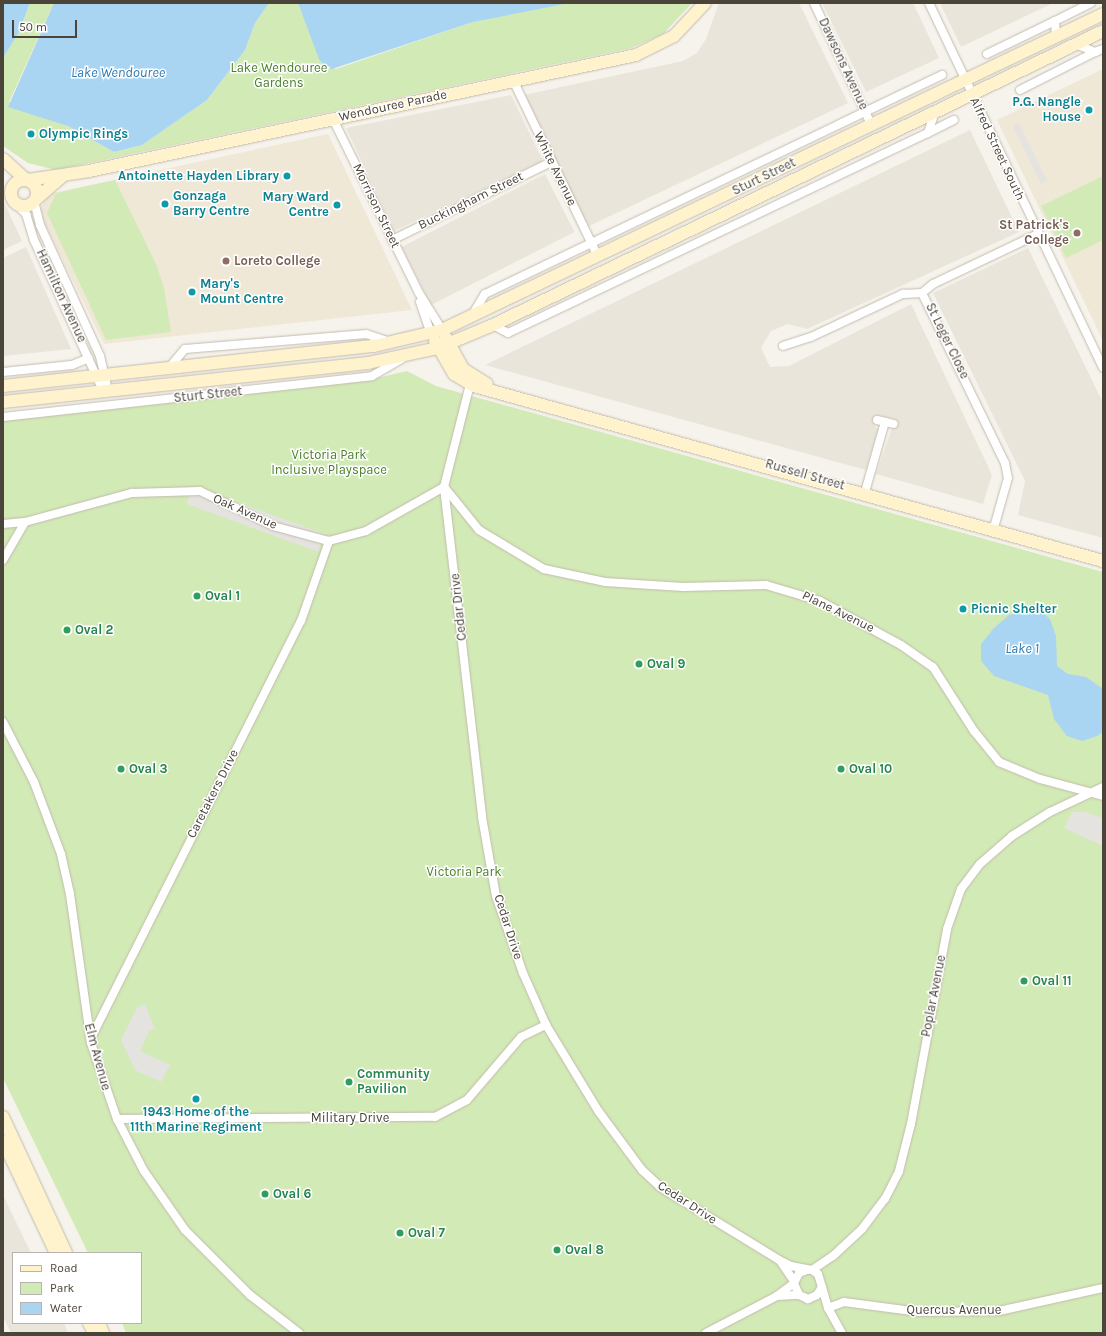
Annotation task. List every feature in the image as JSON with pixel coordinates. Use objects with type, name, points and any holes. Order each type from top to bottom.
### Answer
[{"type":"main road","name":"Wendouree Parade","points":[[27,180],[64,175],[333,119],[646,51],[674,36],[705,3]]},
{"type":"main road","name":"Sturt Street","points":[[3,386],[392,344],[436,332],[470,318],[598,257],[1103,14]]},
{"type":"main road","name":"Sturt Street","points":[[3,402],[217,380],[408,356],[443,346],[493,325],[934,114],[1103,31]]},
{"type":"main road","points":[[3,159],[37,190],[35,200],[25,206],[15,203],[3,163]]},
{"type":"main road","name":"Wendouree Parade","points":[[35,200],[64,175]]},
{"type":"main road","points":[[11,190],[16,182],[27,180]]},
{"type":"main road","name":"Russell Street","points":[[436,332],[443,346],[472,380],[506,392],[865,492],[993,531],[1103,561]]},
{"type":"main road","points":[[4,1119],[6,1141],[56,1252]]},
{"type":"main road","points":[[6,1141],[65,1252]]},
{"type":"main road","points":[[90,1324],[94,1333]]},
{"type":"street","name":"Dawsons Avenue","points":[[814,3],[872,126]]},
{"type":"street","name":"Alfred Street South","points":[[929,3],[1103,368]]},
{"type":"street","points":[[987,54],[1091,3]]},
{"type":"street","points":[[1055,21],[1056,36]]},
{"type":"street","points":[[1076,44],[1099,51]]},
{"type":"street","points":[[1020,90],[1099,51]]},
{"type":"street","name":"Sturt Street","points":[[470,318],[483,295],[942,75]]},
{"type":"street","name":"White Avenue","points":[[513,80],[551,162],[598,257]]},
{"type":"street","points":[[928,133],[934,114]]},
{"type":"street","name":"Morrison Street","points":[[333,119],[419,293],[436,332]]},
{"type":"street","points":[[493,325],[508,333],[954,120]]},
{"type":"street","name":"Buckingham Street","points":[[392,240],[551,162]]},
{"type":"street","name":"Hamilton Avenue","points":[[35,200],[40,225],[95,345],[105,391]]},
{"type":"street","name":"Hamilton Avenue","points":[[15,203],[26,214],[34,240],[89,358],[101,376]]},
{"type":"street","points":[[922,292],[933,284],[1038,234]]},
{"type":"street","name":"St Leger Close","points":[[783,346],[811,338],[903,294],[922,292],[1005,463],[1008,478],[993,531]]},
{"type":"street","points":[[168,368],[185,349],[366,334],[392,344]]},
{"type":"street","name":"Sturt Street","points":[[3,417],[374,376],[408,356]]},
{"type":"street","points":[[3,372],[72,365],[89,358]]},
{"type":"street","points":[[217,380],[217,394]]},
{"type":"street","points":[[329,541],[366,531],[444,487],[472,380]]},
{"type":"street","points":[[865,492],[889,423],[877,420]]},
{"type":"street","name":"Plane Avenue","points":[[444,487],[479,530],[544,569],[605,582],[683,587],[766,585],[820,601],[901,645],[933,667],[974,731],[999,762],[1040,780],[1103,796]]},
{"type":"street","name":"Cedar Drive","points":[[444,487],[480,802],[496,896],[523,973],[546,1025],[599,1112],[642,1170],[660,1187],[779,1260],[809,1270]]},
{"type":"street","name":"Oak Avenue","points":[[3,524],[25,522],[132,494],[200,491],[273,526],[329,541]]},
{"type":"street","points":[[3,560],[25,522]]},
{"type":"street","name":"Caretakers Drive","points":[[91,1043],[95,1026],[301,621],[329,541]]},
{"type":"street","name":"Elm Avenue","points":[[3,722],[40,797],[64,866],[91,1043],[117,1119],[144,1171],[185,1230],[250,1295],[300,1333]]},
{"type":"street","name":"Poplar Avenue","points":[[809,1270],[833,1256],[879,1208],[903,1160],[947,929],[961,889],[980,864],[1012,836],[1050,812],[1103,787]]},
{"type":"street","name":"Military Drive","points":[[117,1119],[435,1117],[467,1100],[521,1037],[546,1025]]},
{"type":"street","name":"Poplar Avenue","points":[[822,1286],[833,1256]]},
{"type":"street","name":"Cedar Drive","points":[[779,1260],[794,1282]]},
{"type":"street","points":[[706,1333],[777,1296],[794,1282],[799,1273],[809,1270],[820,1276],[828,1308],[842,1333]]},
{"type":"street","points":[[794,1282],[799,1295]]},
{"type":"street","points":[[813,1298],[822,1286]]},
{"type":"street","name":"Quercus Avenue","points":[[828,1308],[844,1302],[920,1312],[999,1311],[1103,1288]]},
{"type":"street","points":[[777,1296],[799,1295],[813,1298],[828,1308]]},
{"type":"shaded area","points":[[719,3],[799,3],[848,103],[587,227],[524,95],[683,61],[697,53],[706,39]]},
{"type":"shaded area","points":[[822,3],[913,3],[939,58],[866,92]]},
{"type":"shaded area","points":[[940,3],[1053,3],[961,47]]},
{"type":"shaded area","name":"St Patrick's College","points":[[1103,69],[1103,341],[997,120]]},
{"type":"shaded area","points":[[511,95],[543,161],[394,231],[346,128]]},
{"type":"shaded area","points":[[1019,123],[1047,181],[1041,184],[1013,126]]},
{"type":"shaded area","points":[[970,130],[1019,232],[807,329],[788,324],[771,331],[761,348],[770,367],[789,366],[911,304],[992,475],[983,504],[876,474],[895,419],[877,415],[874,424],[878,430],[866,470],[485,365]]},
{"type":"shaded area","name":"Loreto College","points":[[328,134],[412,310],[104,344],[39,212],[48,194]]},
{"type":"shaded area","points":[[545,174],[575,232],[431,305],[402,247]]},
{"type":"shaded area","points":[[3,200],[22,241],[3,250]]},
{"type":"shaded area","points":[[26,247],[71,349],[3,356],[3,258]]},
{"type":"shaded area","points":[[1028,248],[1103,403],[1103,538],[1018,515],[1025,481],[933,293]]},
{"type":"shaded area","points":[[193,486],[325,534],[318,552],[187,504]]},
{"type":"shaded area","points":[[1072,812],[1086,812],[1103,818],[1103,846],[1064,828]]},
{"type":"shaded area","points":[[145,1004],[155,1029],[149,1031],[140,1051],[170,1065],[161,1082],[135,1070],[121,1040],[137,1008]]},
{"type":"shaded area","points":[[3,1195],[31,1252],[12,1252],[12,1324],[64,1324],[68,1333],[11,1333],[3,1316]]},
{"type":"green space","name":"Lake Wendouree Gardens","points":[[30,3],[54,3],[9,102],[68,126],[114,152],[142,145],[207,100],[245,50],[255,23],[269,3],[298,3],[322,64],[336,69],[473,22],[544,6],[569,3],[692,3],[663,34],[631,48],[56,170],[28,163],[3,146],[3,58],[18,34]]},
{"type":"green space","points":[[1103,176],[1103,240],[1066,258],[1041,206]]},
{"type":"green space","points":[[115,180],[156,264],[164,288],[171,332],[106,340],[47,213],[56,193]]},
{"type":"green space","name":"Victoria Park","points":[[407,371],[436,386],[1103,572],[1103,1333],[126,1333],[122,1324],[142,1324],[142,1252],[88,1252],[3,1078],[3,420],[381,377]]},
{"type":"water","points":[[3,3],[30,3],[18,34],[3,58]]},
{"type":"water","name":"Lake Wendouree","points":[[54,3],[269,3],[255,23],[245,50],[207,100],[142,145],[114,152],[68,126],[8,107]]},
{"type":"water","points":[[298,3],[569,3],[473,22],[332,69],[325,67],[319,59]]},
{"type":"water","name":"Lake 1","points":[[1038,609],[1050,619],[1056,636],[1057,666],[1068,674],[1086,677],[1103,689],[1103,732],[1097,736],[1082,741],[1067,736],[1054,719],[1048,695],[994,676],[981,661],[981,644],[994,628],[1009,615]]},
{"type":"place","name":"P.G. Nangle House","points":[[1089,110]]},
{"type":"place","name":"Olympic Rings","points":[[31,134]]},
{"type":"place","name":"Antoinette Hayden Library","points":[[287,176]]},
{"type":"place","name":"Gonzaga Barry Centre","points":[[165,204]]},
{"type":"place","name":"Mary Ward Centre","points":[[337,205]]},
{"type":"place","name":"St Patrick's College","points":[[1077,233]]},
{"type":"place","name":"Loreto College","points":[[226,261]]},
{"type":"place","name":"Mary's Mount Centre","points":[[192,292]]},
{"type":"place","name":"Oval 1","points":[[197,596]]},
{"type":"place","name":"Picnic Shelter","points":[[963,609]]},
{"type":"place","name":"Oval 2","points":[[67,630]]},
{"type":"place","name":"Oval 9","points":[[639,664]]},
{"type":"place","name":"Oval 3","points":[[121,769]]},
{"type":"place","name":"Oval 10","points":[[841,769]]},
{"type":"place","name":"Oval 11","points":[[1024,981]]},
{"type":"place","name":"Community Pavilion","points":[[349,1082]]},
{"type":"place","name":"1943 Home of the 11th Marine Regiment","points":[[196,1099]]},
{"type":"place","name":"Oval 6","points":[[265,1194]]},
{"type":"place","name":"Oval 7","points":[[400,1233]]},
{"type":"place","name":"Oval 8","points":[[557,1250]]},
{"type":"park label","name":"Victoria Park Inclusive Playspace","points":[[329,464]]}]
